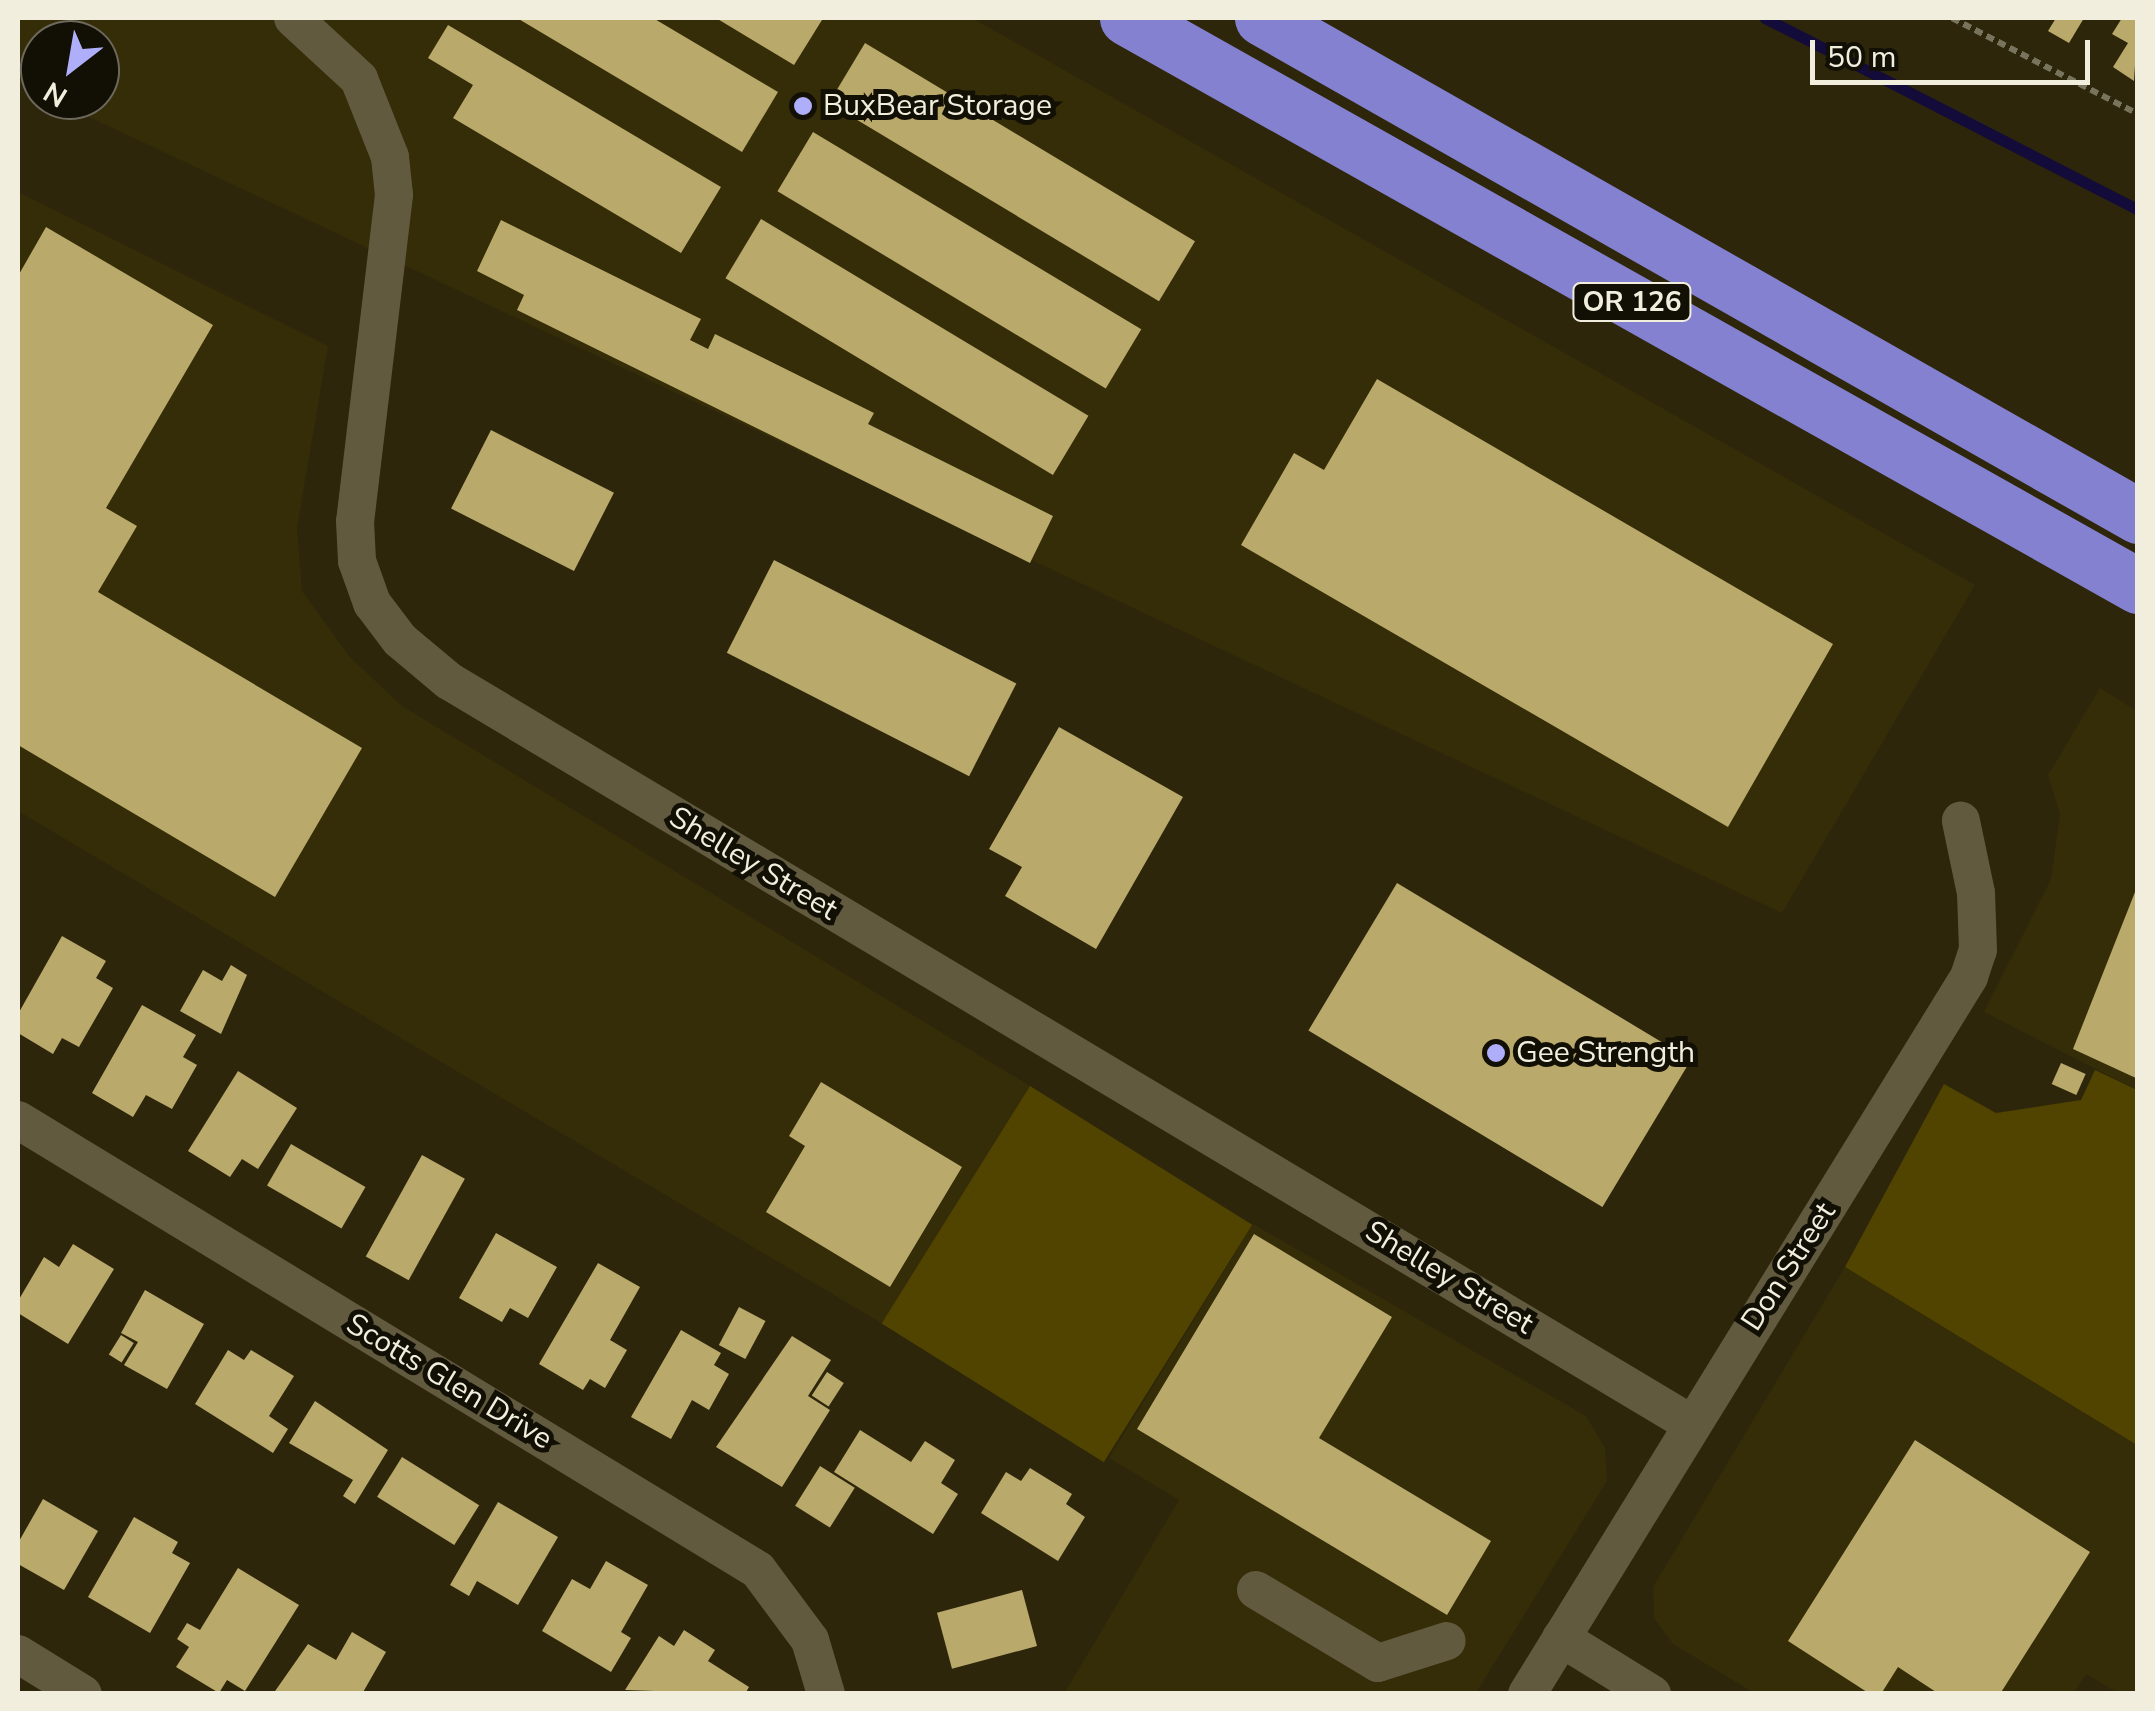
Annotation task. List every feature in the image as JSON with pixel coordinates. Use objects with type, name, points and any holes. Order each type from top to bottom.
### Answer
[{"type":"highway","name":"OR 126","points":[[1127,18],[2138,586]]},
{"type":"highway","name":"OR 126","points":[[1262,18],[2138,516]]},
{"type":"street","name":"Shelley Street","points":[[293,18],[358,79],[390,157],[394,195],[355,520],[357,561],[372,603],[400,640],[448,681],[1690,1422]]},
{"type":"street","name":"Don Street","points":[[1527,1694],[1690,1422],[1970,977],[1978,950],[1976,893],[1962,821]]},
{"type":"street","name":"Scotts Glen Drive","points":[[18,1120],[758,1570],[810,1640],[826,1694]]},
{"type":"street","points":[[1256,1590],[1378,1662],[1447,1641]]},
{"type":"street","points":[[1561,1638],[1652,1694]]},
{"type":"street","points":[[18,1654],[83,1694]]},
{"type":"path","points":[[1952,18],[2138,114]]},
{"type":"shaded area","points":[[18,18],[972,18],[1975,585],[1782,913],[96,120],[120,120],[120,20],[20,20],[18,83]]},
{"type":"shaded area","points":[[18,192],[328,346],[297,528],[302,591],[350,657],[402,706],[1030,1086],[888,1327],[18,811]]},
{"type":"shaded area","points":[[2100,688],[2137,711],[2137,1090],[1984,1012],[2051,879],[2060,814],[2048,775]]},
{"type":"shaded area","points":[[2095,1070],[2137,1090],[2137,1445],[1845,1267],[1944,1084],[1996,1113],[2081,1100]]},
{"type":"shaded area","points":[[1030,1086],[1252,1225],[1104,1462],[882,1323]]},
{"type":"shaded area","points":[[1253,1224],[1586,1416],[1605,1448],[1607,1481],[1476,1693],[1064,1694],[1179,1500],[1109,1458]]},
{"type":"shaded area","points":[[1845,1267],[2137,1445],[2137,1693],[2118,1693],[2086,1674],[2074,1693],[1754,1693],[1673,1644],[1654,1618],[1653,1587]]},
{"type":"building","points":[[517,18],[653,18],[778,92],[742,152]]},
{"type":"building","points":[[716,18],[818,18],[822,20],[794,65]]},
{"type":"building","points":[[2056,18],[2084,18],[2069,43],[2048,31]]},
{"type":"building","points":[[2122,18],[2138,18],[2134,81],[2113,67],[2128,43],[2112,34]]},
{"type":"building","points":[[448,25],[721,187],[681,253],[453,118],[473,85],[428,58]]},
{"type":"building","points":[[865,43],[1195,241],[1159,301],[829,103]]},
{"type":"building","points":[[813,132],[1141,329],[1106,388],[777,191]]},
{"type":"building","points":[[761,219],[1088,416],[1053,475],[725,278]]},
{"type":"building","points":[[501,220],[701,319],[690,340],[708,349],[715,334],[874,413],[868,424],[1053,516],[1030,563],[517,310],[524,295],[477,271]]},
{"type":"building","points":[[46,227],[213,325],[106,508],[137,526],[98,592],[362,748],[275,897],[18,745],[18,276]]},
{"type":"building","points":[[1377,379],[1833,644],[1728,827],[1241,545],[1294,453],[1324,470]]},
{"type":"building","points":[[491,430],[614,493],[574,571],[451,508]]},
{"type":"building","points":[[774,560],[1016,683],[969,776],[727,653]]},
{"type":"building","points":[[1059,727],[1183,797],[1096,949],[1005,896],[1022,867],[989,849]]},
{"type":"building","points":[[1397,883],[1691,1060],[1602,1207],[1308,1030]]},
{"type":"building","points":[[2138,887],[2138,1079],[2073,1049]]},
{"type":"building","points":[[62,936],[106,961],[96,978],[113,988],[79,1047],[62,1038],[53,1054],[18,1033],[18,1014]]},
{"type":"building","points":[[231,965],[247,975],[221,1034],[180,1011],[203,970],[222,981]]},
{"type":"building","points":[[142,1005],[196,1035],[183,1057],[197,1065],[172,1109],[146,1095],[133,1117],[92,1093]]},
{"type":"building","points":[[2061,1063],[2086,1074],[2076,1095],[2052,1084]]},
{"type":"building","points":[[238,1071],[297,1108],[258,1169],[242,1159],[230,1177],[188,1151]]},
{"type":"building","points":[[821,1082],[962,1167],[890,1287],[766,1212],[805,1146],[789,1136]]},
{"type":"building","points":[[291,1144],[365,1187],[341,1229],[267,1186]]},
{"type":"building","points":[[422,1155],[465,1179],[409,1280],[366,1256]]},
{"type":"building","points":[[496,1233],[557,1267],[528,1318],[510,1308],[502,1322],[459,1298]]},
{"type":"building","points":[[1254,1234],[1392,1317],[1319,1438],[1491,1541],[1447,1615],[1137,1429]]},
{"type":"building","points":[[73,1244],[114,1269],[68,1344],[18,1313],[18,1301],[44,1257],[59,1267]]},
{"type":"building","points":[[598,1263],[640,1287],[610,1340],[627,1350],[605,1388],[590,1379],[583,1390],[539,1364]]},
{"type":"building","points":[[145,1290],[204,1324],[167,1389],[124,1365],[138,1342],[121,1333]]},
{"type":"building","points":[[739,1307],[765,1321],[745,1359],[719,1345]]},
{"type":"building","points":[[681,1330],[721,1353],[714,1365],[729,1374],[709,1410],[692,1400],[671,1439],[631,1417]]},
{"type":"building","points":[[121,1335],[134,1343],[122,1362],[109,1355]]},
{"type":"building","points":[[792,1336],[831,1360],[808,1396],[830,1410],[782,1487],[716,1447]]},
{"type":"building","points":[[228,1350],[244,1360],[251,1350],[294,1376],[269,1416],[288,1429],[273,1453],[195,1404]]},
{"type":"building","points":[[827,1372],[844,1383],[829,1406],[812,1395]]},
{"type":"building","points":[[315,1401],[388,1450],[355,1504],[343,1496],[353,1480],[289,1443]]},
{"type":"building","points":[[860,1430],[911,1462],[925,1441],[955,1460],[941,1483],[958,1494],[933,1534],[834,1472]]},
{"type":"building","points":[[1915,1440],[2090,1552],[2000,1694],[1939,1694],[1898,1667],[1881,1694],[1870,1694],[1788,1641]]},
{"type":"building","points":[[402,1457],[479,1505],[454,1545],[377,1497]]},
{"type":"building","points":[[820,1466],[855,1488],[830,1528],[795,1506]]},
{"type":"building","points":[[1030,1468],[1072,1494],[1066,1504],[1085,1517],[1058,1561],[981,1513],[1006,1472],[1021,1481]]},
{"type":"building","points":[[43,1499],[98,1531],[64,1590],[18,1564],[18,1543]]},
{"type":"building","points":[[498,1502],[558,1537],[518,1605],[477,1581],[469,1596],[450,1585]]},
{"type":"building","points":[[134,1517],[178,1542],[172,1553],[190,1563],[150,1633],[88,1597]]},
{"type":"building","points":[[606,1561],[648,1585],[621,1632],[631,1638],[611,1672],[542,1631],[572,1579],[590,1589]]},
{"type":"building","points":[[238,1568],[299,1605],[245,1691],[227,1680],[219,1693],[176,1667],[189,1647],[177,1639],[187,1623],[200,1630]]},
{"type":"building","points":[[1022,1590],[1037,1646],[952,1669],[937,1613]]},
{"type":"building","points":[[684,1630],[715,1650],[708,1661],[749,1687],[745,1694],[625,1690],[659,1636],[674,1646]]},
{"type":"building","points":[[352,1632],[386,1652],[362,1694],[273,1694],[308,1644],[336,1660]]},
{"type":"waterway","points":[[1765,18],[2138,210]]},
{"type":"place","name":"BuxBear Storage","points":[[803,106]]},
{"type":"place","name":"Gee Strength","points":[[1496,1053]]}]
